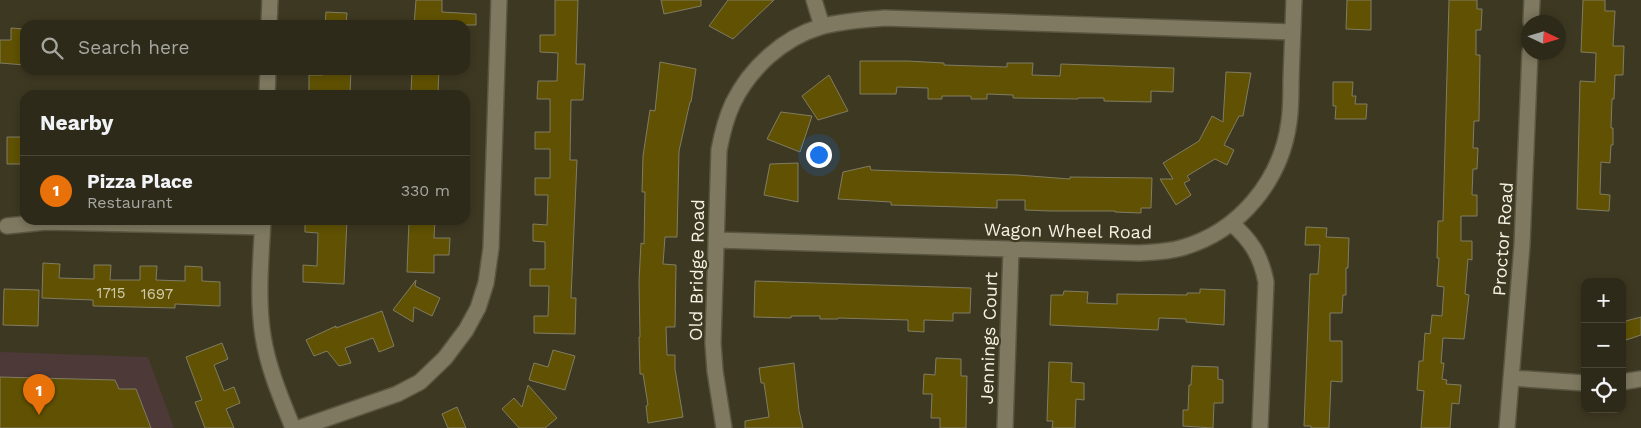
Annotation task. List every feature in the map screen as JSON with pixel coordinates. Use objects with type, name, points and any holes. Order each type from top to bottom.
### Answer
[{"type":"street","points":[[269,20],[270,0]]},
{"type":"street","points":[[299,428],[397,394],[420,382],[456,345],[478,308],[486,283],[490,254],[499,0]]},
{"type":"street","points":[[814,0],[822,26]]},
{"type":"street","name":"Wagon Wheel Road","points":[[716,240],[1139,253],[1181,248],[1199,241],[1231,223],[1248,208],[1274,173],[1284,148],[1290,121],[1294,0]]},
{"type":"street","points":[[1531,15],[1532,0]]},
{"type":"street","name":"Old Bridge Road","points":[[724,428],[715,371],[713,343],[718,150],[729,113],[737,96],[751,75],[770,55],[783,45],[807,31],[822,26],[884,18],[1293,32]]},
{"type":"street","name":"Proctor Road","points":[[1507,428],[1525,196],[1530,60]]},
{"type":"street","points":[[266,90],[268,75]]},
{"type":"street","points":[[1231,223],[1245,235],[1254,248],[1262,266],[1266,282],[1260,428]]},
{"type":"street","points":[[7,226],[20,225]]},
{"type":"street","points":[[263,225],[260,290],[263,335],[274,380],[293,428]]},
{"type":"street","name":"Jennings Court","points":[[1005,428],[1011,250]]},
{"type":"street","points":[[1511,378],[1581,383]]},
{"type":"street","points":[[1626,381],[1641,379]]},
{"type":"shaded area","points":[[0,352],[148,357],[174,428],[0,428]]},
{"type":"building","points":[[416,0],[442,0],[442,12],[476,14],[476,25],[470,25],[470,20],[414,20]]},
{"type":"building","points":[[555,0],[578,0],[576,64],[585,64],[583,100],[571,100],[570,160],[577,160],[571,298],[576,298],[575,334],[534,333],[534,316],[548,316],[549,286],[530,286],[530,269],[545,269],[545,242],[533,241],[533,224],[547,225],[548,195],[535,195],[535,178],[550,178],[550,149],[535,149],[535,132],[550,132],[550,99],[537,99],[538,81],[557,81],[558,53],[540,52],[540,35],[555,35]]},
{"type":"building","points":[[661,0],[701,0],[701,6],[664,14]]},
{"type":"building","points":[[728,0],[774,0],[733,39],[709,26]]},
{"type":"building","points":[[1347,0],[1371,0],[1371,30],[1346,29]]},
{"type":"building","points":[[1449,0],[1477,0],[1477,9],[1482,9],[1481,30],[1476,30],[1476,55],[1480,55],[1479,121],[1474,121],[1473,148],[1478,148],[1477,169],[1473,169],[1472,195],[1477,195],[1477,216],[1461,216],[1461,241],[1472,241],[1472,260],[1468,259],[1465,294],[1469,295],[1464,339],[1443,338],[1441,363],[1444,363],[1442,379],[1447,380],[1446,384],[1461,385],[1459,404],[1452,403],[1450,428],[1421,428],[1424,391],[1417,390],[1419,361],[1423,361],[1425,333],[1430,334],[1432,315],[1442,316],[1444,287],[1437,286],[1439,258],[1437,258],[1438,221],[1443,221]]},
{"type":"building","points":[[1583,0],[1605,0],[1605,11],[1615,11],[1613,46],[1624,46],[1623,75],[1615,75],[1614,99],[1612,99],[1611,128],[1613,128],[1613,145],[1611,145],[1610,163],[1601,162],[1600,194],[1610,195],[1609,211],[1577,209],[1580,81],[1595,82],[1596,53],[1581,52]]},
{"type":"building","points":[[326,12],[347,13],[346,20],[325,20]]},
{"type":"building","points":[[11,28],[20,29],[20,65],[0,63],[0,40],[11,40]]},
{"type":"building","points":[[860,61],[907,61],[944,63],[944,65],[1007,67],[1007,63],[1033,63],[1032,75],[1060,76],[1061,64],[1174,68],[1173,92],[1151,91],[1151,102],[1104,101],[1104,98],[1013,98],[1013,95],[987,94],[987,99],[971,99],[971,96],[942,96],[942,99],[928,99],[928,88],[897,87],[896,94],[860,94]]},
{"type":"building","points":[[660,62],[696,69],[691,102],[679,151],[677,237],[665,237],[663,264],[676,265],[675,327],[666,327],[667,355],[675,355],[675,369],[683,417],[648,423],[646,406],[648,405],[643,374],[640,374],[639,337],[641,243],[644,244],[645,192],[642,192],[643,156],[650,110],[655,111]]},
{"type":"building","points":[[1226,72],[1251,73],[1243,116],[1239,116],[1224,145],[1234,150],[1227,165],[1215,159],[1187,176],[1190,180],[1184,183],[1191,195],[1176,205],[1160,179],[1173,179],[1163,163],[1199,141],[1212,116],[1223,122]]},
{"type":"building","points":[[309,75],[351,75],[350,90],[309,90]]},
{"type":"building","points":[[412,75],[439,75],[438,90],[411,90]]},
{"type":"building","points":[[829,75],[848,111],[818,120],[802,96]]},
{"type":"building","points":[[1333,82],[1353,82],[1352,96],[1356,96],[1355,104],[1367,104],[1366,119],[1335,119],[1336,106],[1333,106]]},
{"type":"building","points":[[781,112],[812,116],[800,152],[767,139]]},
{"type":"building","points":[[7,137],[20,137],[20,164],[7,164]]},
{"type":"building","points":[[798,163],[798,202],[764,195],[770,164]]},
{"type":"building","points":[[870,166],[871,170],[1017,175],[1070,179],[1070,177],[1152,178],[1151,208],[1141,208],[1141,213],[1050,211],[1025,210],[1025,200],[997,200],[997,208],[891,205],[891,202],[838,199],[843,172]]},
{"type":"building","points":[[305,225],[347,225],[344,284],[303,282],[303,265],[317,266],[318,233],[305,232]]},
{"type":"building","points":[[409,225],[435,225],[434,238],[450,238],[449,255],[434,255],[434,273],[407,272]]},
{"type":"building","points":[[1306,227],[1327,228],[1326,237],[1349,238],[1346,295],[1343,295],[1342,313],[1330,313],[1330,341],[1342,341],[1342,382],[1331,381],[1329,428],[1304,426],[1310,274],[1318,274],[1320,245],[1305,245]]},
{"type":"building","points":[[43,263],[60,264],[59,278],[94,279],[94,265],[111,265],[110,280],[140,280],[140,266],[157,266],[156,280],[185,281],[185,266],[202,267],[202,281],[220,282],[220,306],[175,304],[175,308],[93,306],[93,300],[42,298]]},
{"type":"building","points":[[416,280],[415,286],[440,298],[432,316],[414,307],[413,322],[393,310]]},
{"type":"building","points":[[755,281],[971,288],[970,313],[953,313],[953,321],[924,320],[924,332],[908,331],[908,320],[820,319],[820,316],[791,316],[791,318],[754,317]]},
{"type":"building","points":[[4,289],[39,290],[38,326],[3,325]]},
{"type":"building","points":[[1200,289],[1225,290],[1224,325],[1186,322],[1186,319],[1159,318],[1158,330],[1050,325],[1051,295],[1063,295],[1064,291],[1088,292],[1087,303],[1117,304],[1117,294],[1187,295],[1187,293],[1200,293]]},
{"type":"building","points":[[382,311],[394,346],[379,352],[373,338],[345,348],[351,363],[339,366],[327,351],[314,356],[306,340],[336,326],[336,328]]},
{"type":"building","points":[[1641,317],[1641,335],[1626,340],[1626,321]]},
{"type":"building","points":[[222,343],[228,359],[214,365],[224,391],[234,387],[240,403],[226,409],[234,428],[205,428],[195,402],[202,400],[186,357]]},
{"type":"building","points":[[553,350],[575,356],[565,390],[529,380],[534,363],[548,367]]},
{"type":"building","points":[[936,358],[961,359],[961,376],[967,376],[966,428],[940,428],[940,418],[931,418],[932,394],[923,394],[924,374],[935,375]]},
{"type":"building","points":[[1049,362],[1072,363],[1071,382],[1084,383],[1084,400],[1076,399],[1075,428],[1052,428],[1053,421],[1047,421]]},
{"type":"building","points":[[794,363],[799,411],[803,428],[745,428],[745,421],[769,417],[764,383],[761,383],[759,368]]},
{"type":"building","points":[[1192,366],[1218,367],[1218,379],[1223,380],[1223,403],[1214,403],[1213,428],[1183,426],[1183,410],[1188,410]]},
{"type":"building","points":[[0,377],[115,380],[119,389],[136,389],[151,428],[0,428]]},
{"type":"building","points":[[528,385],[557,418],[545,428],[519,428],[502,409],[514,398],[522,407]]},
{"type":"building","points":[[457,407],[466,428],[448,428],[442,414]]},
{"type":"place","name":"Pizza Place","points":[[39,415]]}]
